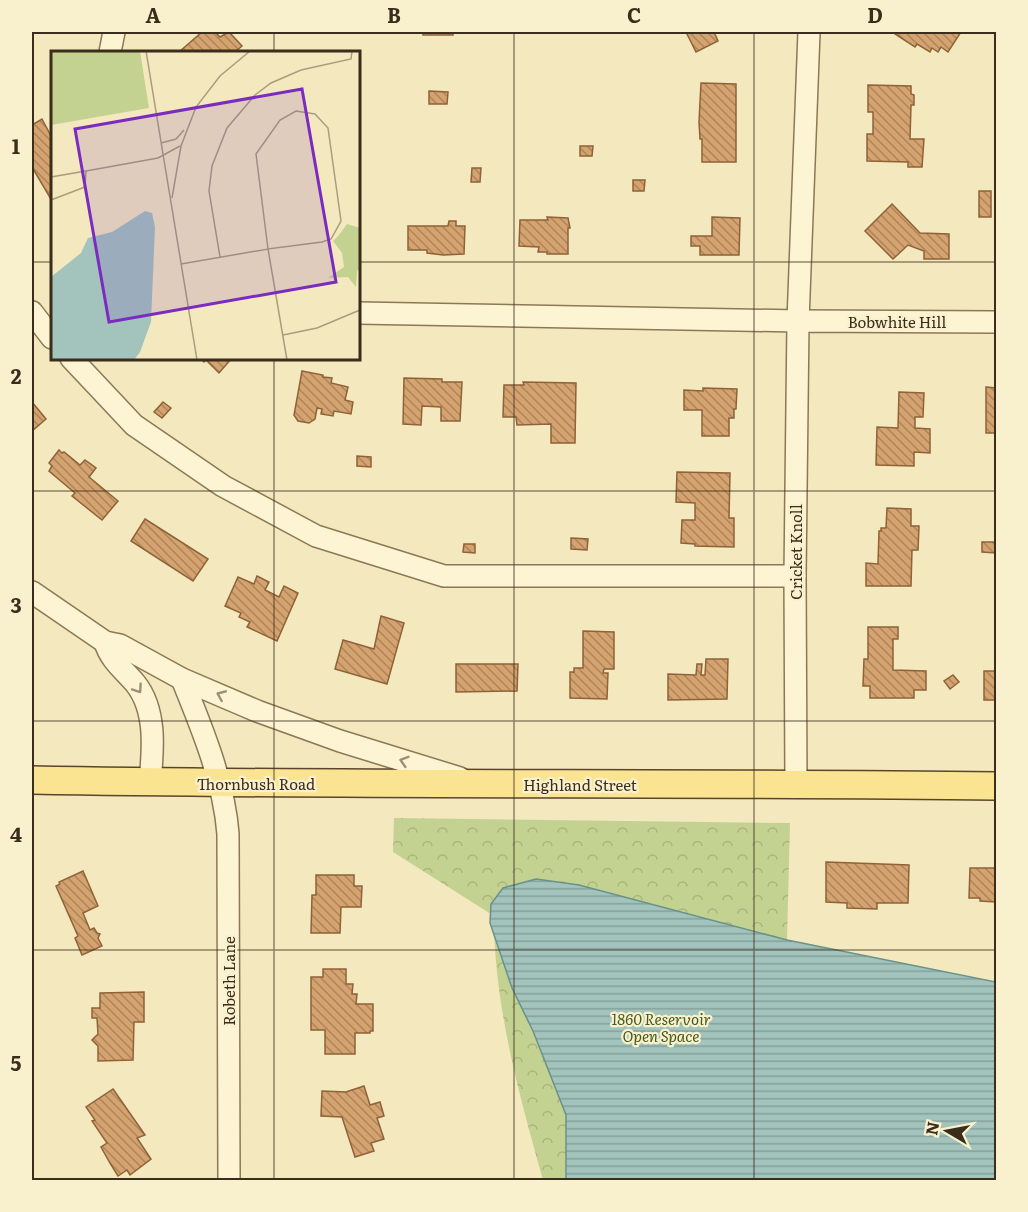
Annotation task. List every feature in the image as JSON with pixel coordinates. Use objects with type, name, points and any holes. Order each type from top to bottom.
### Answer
[{"type":"main road","name":"Thornbush Road","points":[[32,780],[480,784]]},
{"type":"main road","name":"Highland Street","points":[[480,784],[996,786]]},
{"type":"street","points":[[110,51],[114,32]]},
{"type":"street","name":"Cricket Knoll","points":[[796,784],[795,576],[798,321],[809,32]]},
{"type":"street","points":[[32,312],[51,337]]},
{"type":"street","points":[[360,313],[798,321]]},
{"type":"street","name":"Bobwhite Hill","points":[[798,321],[996,322]]},
{"type":"street","points":[[73,360],[134,425],[223,486],[316,536],[444,576],[795,576]]},
{"type":"street","name":"Highland Street","points":[[32,592],[105,642],[120,645],[182,679],[257,711],[330,737],[480,784]]},
{"type":"street","name":"Highland Street","points":[[105,642],[111,657],[135,684],[143,697],[151,723],[153,751],[150,782]]},
{"type":"street","points":[[182,679],[219,783]]},
{"type":"street","name":"Robeth Lane","points":[[219,783],[226,809],[228,834],[229,1180]]},
{"type":"green space","name":"1860 Reservoir Open Space","points":[[394,818],[790,823],[787,940],[996,982],[996,1180],[543,1180],[517,1082],[503,1016],[495,950],[494,916],[393,852]]},
{"type":"water","name":"1860 Reservoir Open Space","points":[[536,879],[579,885],[787,940],[996,982],[996,1180],[566,1180],[566,1115],[533,1031],[512,988],[490,923],[491,904],[503,888]]},
{"type":"building","points":[[202,32],[215,32],[220,37],[229,32],[242,46],[236,51],[180,51]]},
{"type":"building","points":[[423,32],[453,32],[453,35],[423,35]]},
{"type":"building","points":[[686,32],[714,32],[718,41],[696,52]]},
{"type":"building","points":[[892,32],[961,32],[948,52],[941,47],[938,52],[932,48],[930,52],[917,44],[915,47]]},
{"type":"building","points":[[701,83],[736,84],[736,162],[702,162],[699,122]]},
{"type":"building","points":[[868,85],[911,86],[914,105],[911,105],[910,139],[924,139],[922,167],[908,167],[908,162],[867,161],[867,134],[873,134],[873,112],[868,112]]},
{"type":"building","points":[[429,91],[448,92],[447,104],[429,104]]},
{"type":"building","points":[[42,119],[51,136],[51,199],[32,167],[32,125]]},
{"type":"building","points":[[580,146],[593,146],[592,156],[580,156]]},
{"type":"building","points":[[472,168],[481,168],[480,182],[471,182]]},
{"type":"building","points":[[633,180],[645,180],[644,191],[633,191]]},
{"type":"building","points":[[979,191],[991,191],[991,217],[979,217]]},
{"type":"building","points":[[892,204],[920,233],[949,234],[949,259],[924,259],[924,251],[908,245],[893,259],[865,231]]},
{"type":"building","points":[[547,217],[568,218],[570,228],[568,228],[568,254],[547,254],[547,252],[538,252],[539,247],[519,246],[520,220],[548,220]]},
{"type":"building","points":[[712,217],[740,218],[739,255],[700,255],[700,246],[691,246],[691,236],[712,236]]},
{"type":"building","points":[[449,221],[456,221],[456,226],[465,226],[464,254],[443,255],[427,253],[427,250],[408,250],[408,226],[448,226]]},
{"type":"building","points":[[206,360],[230,360],[219,373]]},
{"type":"building","points":[[302,371],[332,378],[331,383],[348,387],[345,400],[353,402],[351,414],[334,411],[333,416],[321,414],[322,409],[317,408],[315,419],[309,423],[298,421],[294,415]]},
{"type":"building","points":[[404,378],[462,382],[460,421],[441,421],[441,407],[422,406],[421,425],[403,424]]},
{"type":"building","points":[[523,382],[576,383],[575,443],[551,443],[551,424],[517,425],[516,417],[503,417],[504,385],[524,385]]},
{"type":"building","points":[[986,387],[996,388],[996,433],[986,433]]},
{"type":"building","points":[[703,388],[737,389],[734,418],[729,418],[729,436],[702,436],[702,410],[684,410],[684,390],[703,391]]},
{"type":"building","points":[[899,392],[924,393],[923,417],[915,417],[915,428],[930,429],[930,453],[914,452],[914,466],[876,465],[877,427],[898,428]]},
{"type":"building","points":[[32,402],[46,419],[32,431]]},
{"type":"building","points":[[163,402],[171,408],[162,418],[154,412]]},
{"type":"building","points":[[59,450],[80,465],[85,460],[96,468],[89,477],[118,501],[102,520],[72,496],[75,493],[49,471],[52,466],[49,463]]},
{"type":"building","points":[[357,456],[371,457],[371,467],[357,466]]},
{"type":"building","points":[[677,472],[730,473],[729,518],[734,518],[734,547],[695,546],[695,544],[681,543],[682,520],[695,520],[695,503],[676,502]]},
{"type":"building","points":[[887,508],[911,509],[911,526],[919,526],[918,550],[912,550],[911,586],[866,586],[866,563],[878,564],[879,531],[881,528],[886,528]]},
{"type":"building","points":[[145,519],[208,559],[193,581],[131,541]]},
{"type":"building","points":[[571,538],[588,539],[587,550],[571,549]]},
{"type":"building","points":[[982,542],[996,542],[996,553],[982,552]]},
{"type":"building","points":[[464,544],[475,544],[475,553],[463,552]]},
{"type":"building","points":[[257,576],[269,582],[265,590],[279,597],[284,586],[298,593],[277,641],[247,627],[250,622],[239,617],[241,613],[225,606],[238,577],[254,584]]},
{"type":"building","points":[[381,616],[404,623],[387,684],[335,669],[343,640],[374,649]]},
{"type":"building","points":[[868,627],[898,627],[898,639],[893,639],[893,670],[926,671],[926,690],[914,690],[914,698],[870,698],[870,686],[863,686],[864,659],[868,659]]},
{"type":"building","points":[[583,631],[614,632],[614,669],[604,669],[603,673],[608,673],[607,699],[570,698],[570,672],[574,672],[574,668],[583,668]]},
{"type":"building","points":[[706,659],[728,659],[727,699],[668,700],[668,674],[696,675],[697,664],[702,664],[701,675],[705,675]]},
{"type":"building","points":[[456,664],[518,664],[517,691],[456,692]]},
{"type":"building","points":[[984,671],[996,671],[996,700],[984,700]]},
{"type":"building","points":[[953,675],[959,682],[950,689],[944,681]]},
{"type":"building","points":[[826,862],[909,865],[908,903],[877,903],[877,909],[847,908],[847,903],[826,902]]},
{"type":"building","points":[[970,868],[996,868],[996,902],[969,898]]},
{"type":"building","points":[[83,871],[98,906],[83,913],[90,930],[94,928],[100,934],[98,938],[102,946],[82,955],[75,938],[78,936],[56,886],[60,884],[59,882]]},
{"type":"building","points":[[316,875],[354,875],[354,886],[362,886],[361,907],[341,907],[340,933],[311,933],[312,895],[316,895]]},
{"type":"building","points":[[323,969],[346,969],[346,984],[353,984],[352,994],[357,994],[356,1004],[373,1004],[373,1031],[355,1033],[355,1054],[325,1054],[325,1030],[311,1030],[311,977],[323,977]]},
{"type":"building","points":[[144,992],[144,1022],[134,1022],[133,1060],[98,1061],[98,1046],[92,1040],[98,1034],[97,1018],[92,1018],[92,1008],[100,1008],[100,993]]},
{"type":"building","points":[[364,1086],[370,1105],[380,1102],[384,1116],[377,1118],[384,1139],[371,1143],[374,1151],[355,1157],[342,1117],[321,1116],[322,1091],[346,1092]]},
{"type":"building","points":[[113,1089],[145,1135],[137,1138],[151,1159],[130,1175],[127,1170],[118,1176],[101,1147],[107,1143],[92,1121],[95,1120],[86,1107]]}]
